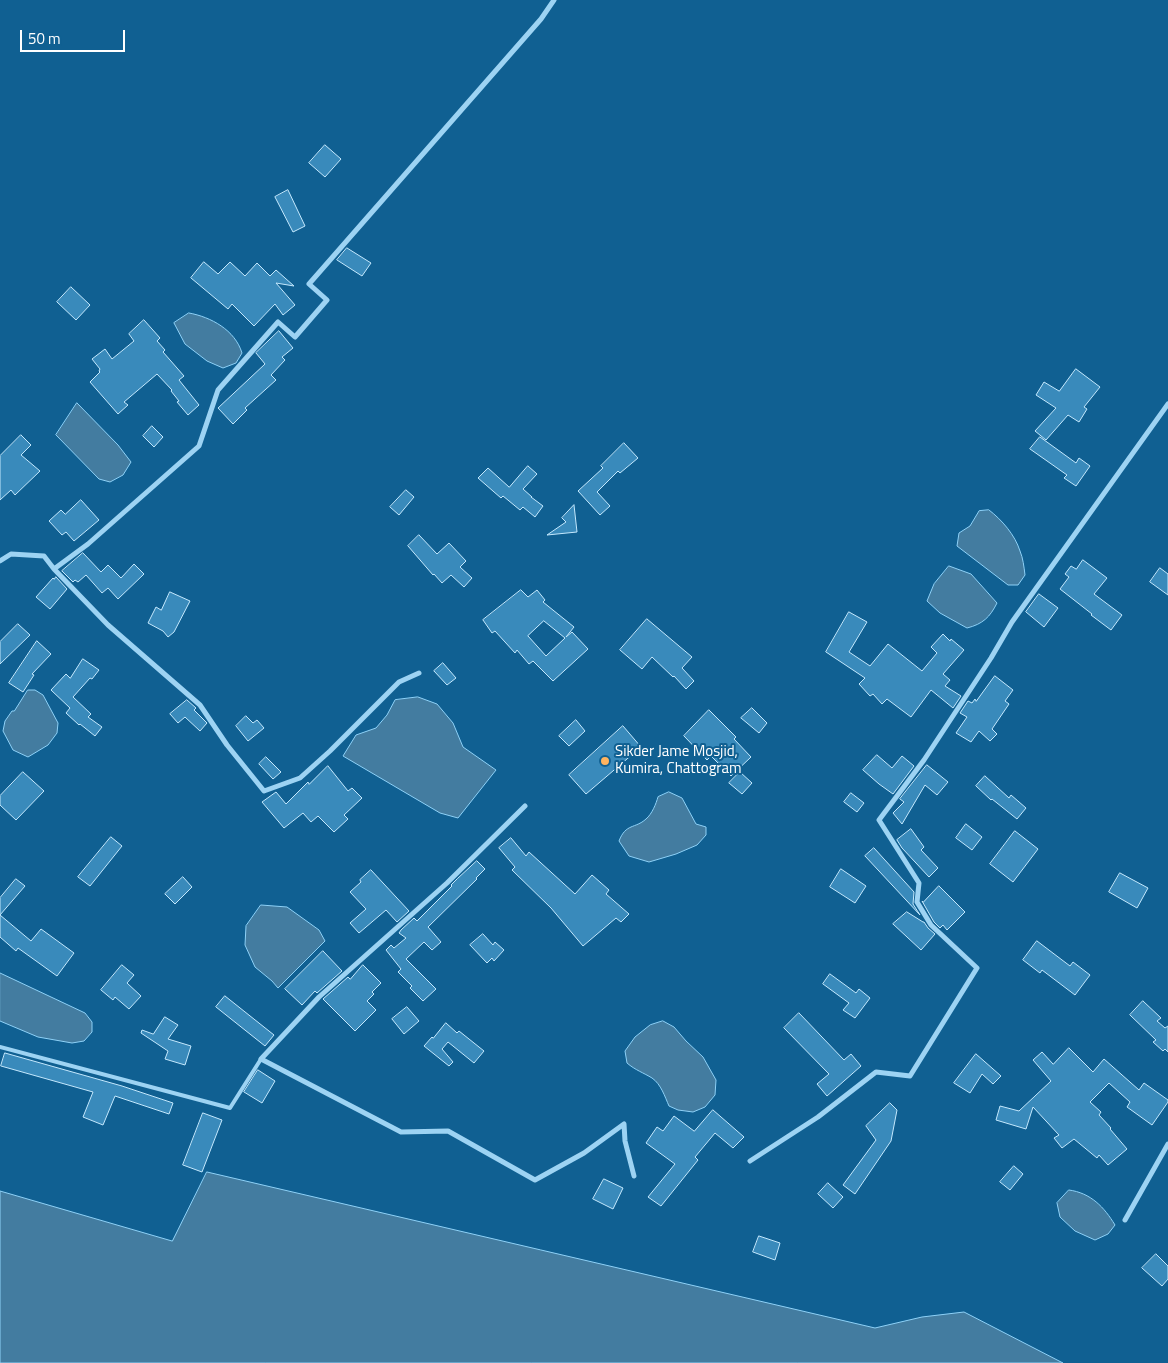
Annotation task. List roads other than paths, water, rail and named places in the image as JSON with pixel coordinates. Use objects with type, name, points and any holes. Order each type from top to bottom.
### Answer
[{"type":"street","points":[[54,569],[88,544],[199,446],[218,390],[278,322],[295,337],[327,300],[309,284],[535,26],[554,0]]},
{"type":"street","points":[[750,1161],[818,1117],[876,1072],[910,1076],[976,968],[931,925],[917,902],[919,882],[880,820],[924,760],[986,666],[1012,622],[1168,404]]},
{"type":"street","points":[[0,561],[11,554],[44,556],[54,569],[108,625],[200,705],[227,745],[264,791],[300,778],[330,751],[399,682],[419,673]]},
{"type":"street","points":[[525,806],[447,882],[319,997],[261,1059],[401,1132],[448,1131],[535,1180],[584,1153],[624,1124],[625,1142],[634,1176]]},
{"type":"street","points":[[1125,1220],[1168,1144]]},
{"type":"lane","points":[[0,1047],[230,1108],[261,1059]]},
{"type":"water","points":[[189,313],[214,321],[228,331],[239,345],[242,353],[236,363],[223,368],[207,361],[185,344],[174,323]]},
{"type":"water","points":[[77,403],[118,445],[131,462],[123,475],[110,482],[99,479],[56,435]]},
{"type":"water","points":[[989,510],[1008,528],[1018,545],[1025,575],[1018,585],[1008,585],[957,546],[959,533],[970,526],[979,511]]},
{"type":"water","points":[[949,566],[971,574],[997,603],[989,616],[982,622],[967,628],[940,613],[927,601],[934,584]]},
{"type":"water","points":[[28,690],[35,690],[43,695],[58,723],[57,733],[48,745],[28,757],[13,750],[3,731],[5,721]]},
{"type":"water","points":[[418,697],[437,704],[453,723],[463,747],[496,770],[458,818],[440,813],[343,756],[356,735],[376,728],[387,715],[395,700]]},
{"type":"water","points":[[669,792],[682,798],[696,824],[706,827],[706,835],[697,845],[649,862],[629,856],[619,841],[622,835],[628,829],[646,819],[652,812],[658,797]]},
{"type":"water","points":[[261,905],[287,907],[319,930],[325,941],[278,988],[255,967],[245,945],[246,926]]},
{"type":"water","points":[[0,973],[85,1013],[92,1022],[92,1032],[84,1041],[72,1043],[38,1037],[0,1021]]},
{"type":"water","points":[[663,1021],[674,1027],[703,1057],[716,1080],[715,1095],[705,1107],[693,1112],[678,1110],[669,1106],[658,1084],[652,1078],[627,1063],[625,1051],[635,1037],[650,1025]]},
{"type":"water","points":[[207,1172],[875,1328],[922,1317],[964,1312],[1063,1363],[0,1363],[0,1191],[172,1241]]},
{"type":"water","points":[[1069,1190],[1084,1194],[1106,1212],[1115,1225],[1108,1234],[1095,1240],[1075,1231],[1060,1217],[1057,1203]]},
{"type":"place","name":"Sikder Jame Mosjid, Kumira, Chattogram","points":[[605,761]]}]
